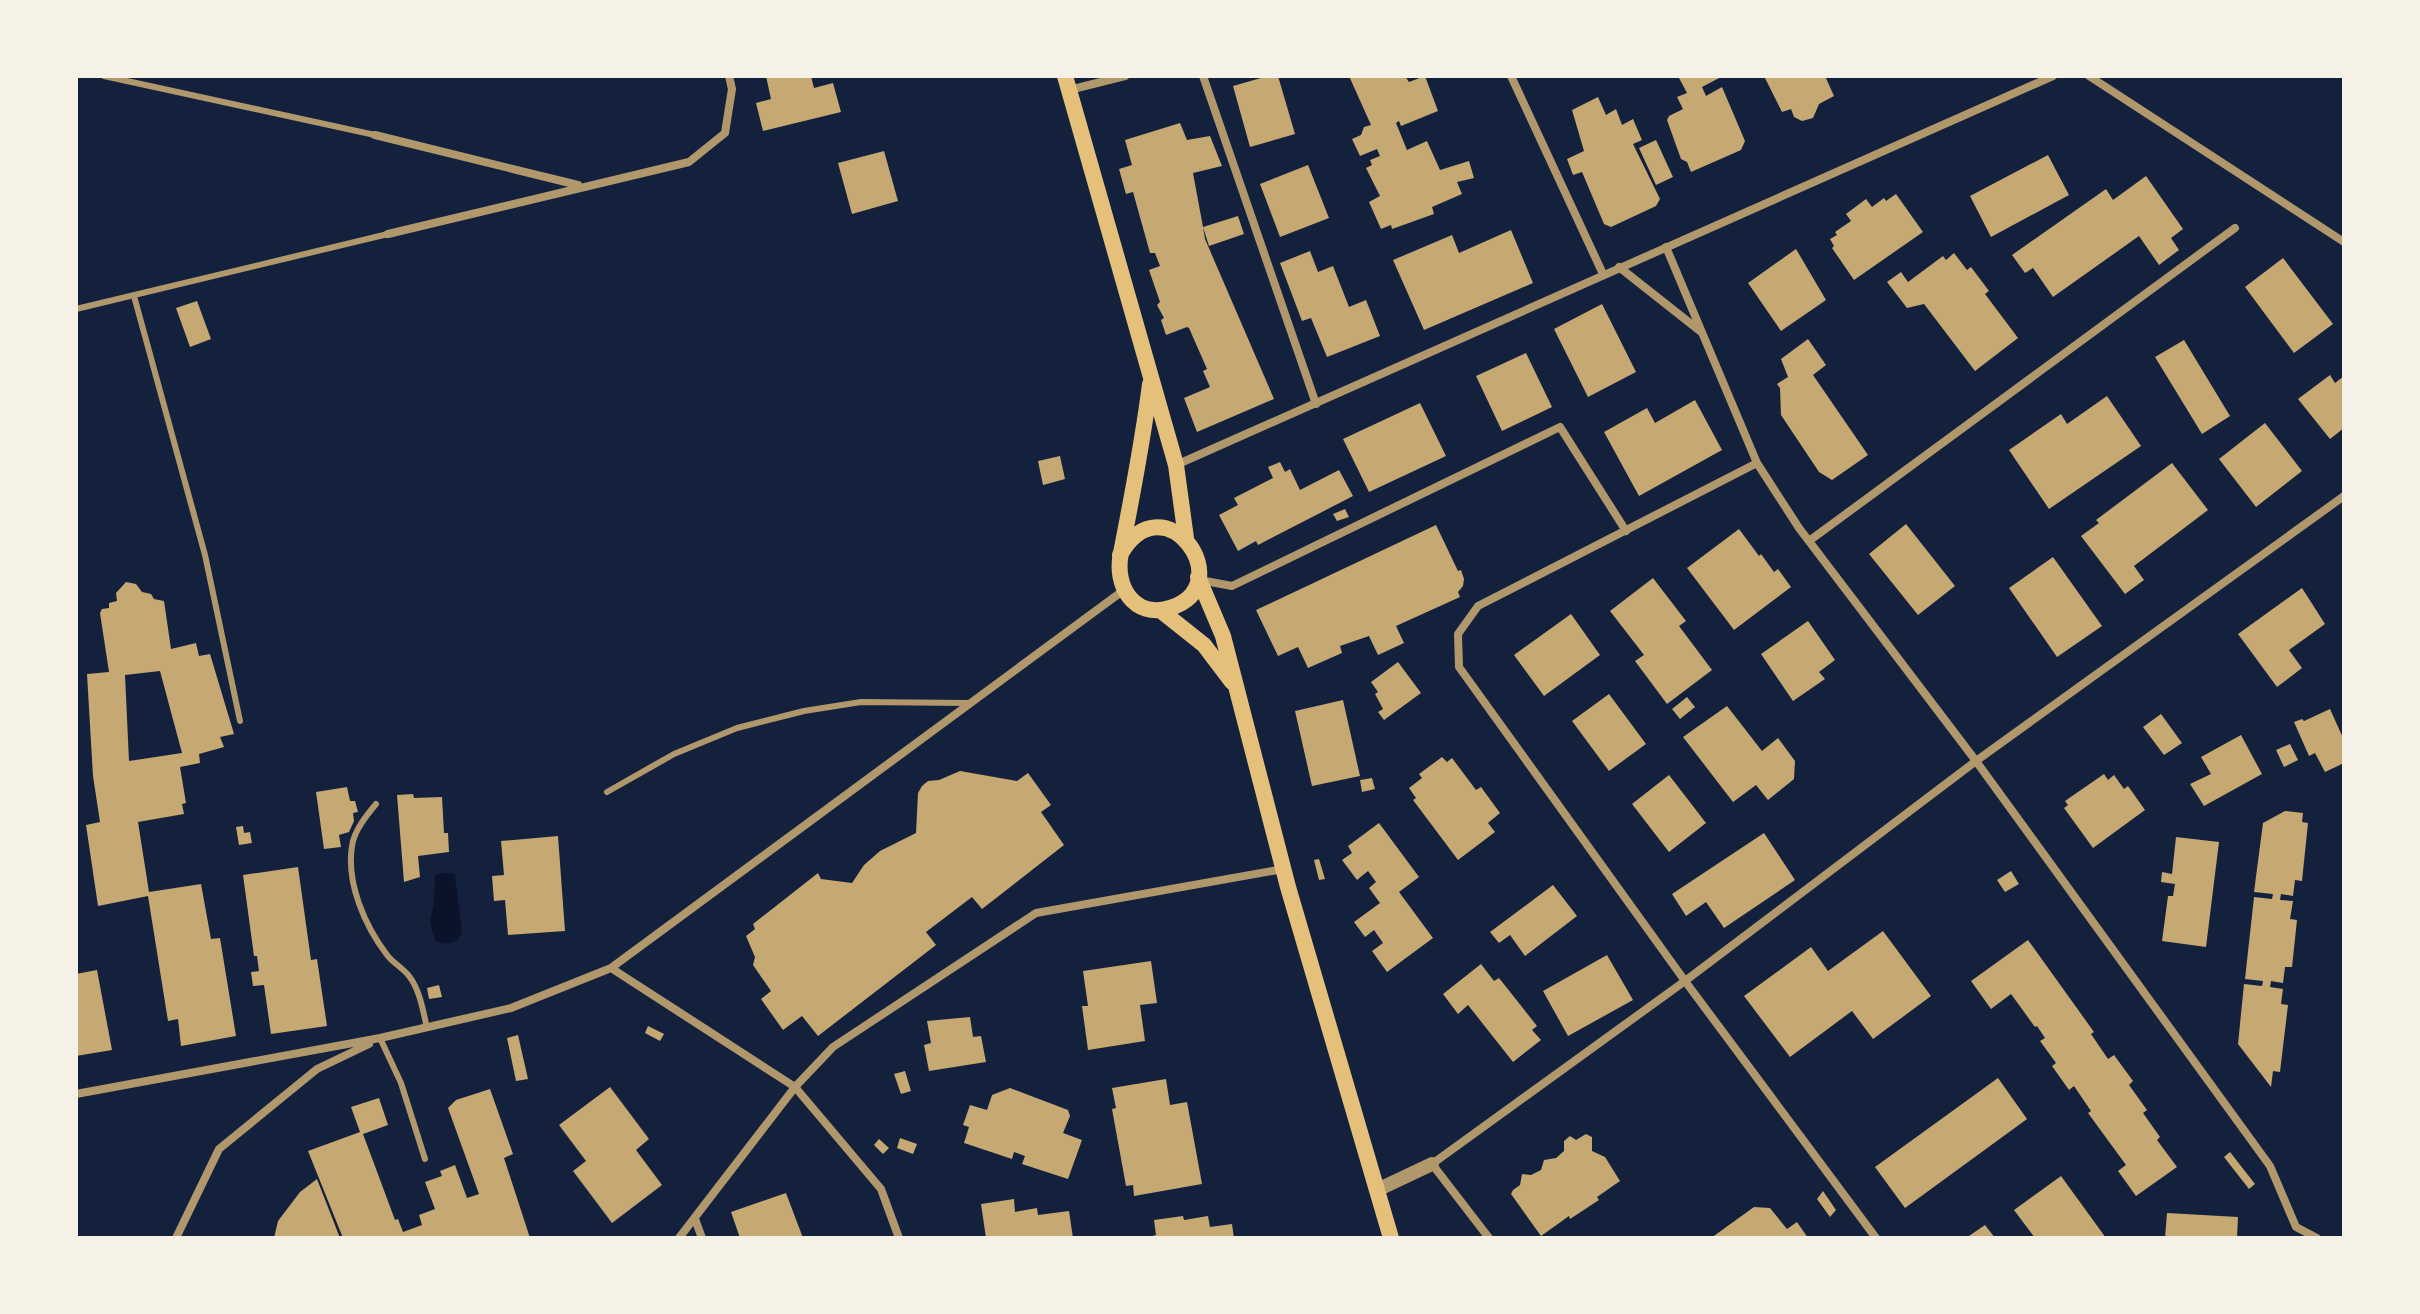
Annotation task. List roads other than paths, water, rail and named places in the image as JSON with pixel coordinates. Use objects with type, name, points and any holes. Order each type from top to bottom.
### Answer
[{"type":"main road","points":[[1067,83],[1176,465],[1186,538]]},
{"type":"main road","points":[[1151,375],[1142,451],[1120,555],[1119,579],[1124,590],[1139,605],[1160,610],[1204,645],[1238,689]]},
{"type":"main road","points":[[1120,555],[1137,535],[1161,528],[1186,538],[1195,549],[1199,578],[1223,636],[1283,869],[1391,1238]]},
{"type":"main road","points":[[1160,610],[1185,600],[1199,578]]},
{"type":"street","points":[[388,234],[689,162],[725,133],[732,89],[729,76]]},
{"type":"street","points":[[1067,83],[1125,76]]},
{"type":"street","points":[[1203,76],[1316,404]]},
{"type":"street","points":[[1511,76],[1603,274]]},
{"type":"street","points":[[1176,465],[2053,76]]},
{"type":"street","points":[[2089,76],[2344,242]]},
{"type":"street","points":[[375,135],[583,186]]},
{"type":"street","points":[[1809,541],[2235,228]]},
{"type":"street","points":[[1666,247],[1757,463],[1809,541],[1976,761],[2270,1166],[2296,1227],[2317,1238]]},
{"type":"street","points":[[1619,267],[1702,332]]},
{"type":"street","points":[[1199,578],[1232,586],[1560,427],[1626,531]]},
{"type":"street","points":[[1757,463],[1478,606],[1458,634],[1459,667],[1685,981],[1876,1238]]},
{"type":"street","points":[[1377,1190],[1432,1164],[1685,981],[1976,761],[2344,496]]},
{"type":"street","points":[[76,1094],[427,1028],[511,1008],[611,968],[1124,590]]},
{"type":"street","points":[[679,1238],[795,1087],[833,1047],[1036,913],[1283,869]]},
{"type":"street","points":[[611,968],[795,1087],[881,1189],[899,1238]]},
{"type":"street","points":[[176,1238],[219,1149],[317,1069],[380,1038]]},
{"type":"street","points":[[1432,1164],[1489,1238]]},
{"type":"street","points":[[695,1219],[702,1238]]},
{"type":"street","points":[[2292,1238],[2296,1227]]},
{"type":"lane","points":[[104,76],[116,76],[375,135]]},
{"type":"lane","points":[[76,309],[388,234]]},
{"type":"lane","points":[[134,296],[205,555],[240,721]]},
{"type":"lane","points":[[607,792],[674,754],[737,728],[804,711],[861,702],[970,703]]},
{"type":"lane","points":[[376,804],[365,817],[352,843],[350,866],[356,895],[369,927],[388,958],[409,975],[419,995],[427,1028]]},
{"type":"lane","points":[[380,1038],[401,1083],[425,1159]]},
{"type":"water","points":[[455,874],[462,933],[454,942],[447,943],[435,941],[430,922],[435,875]]}]
